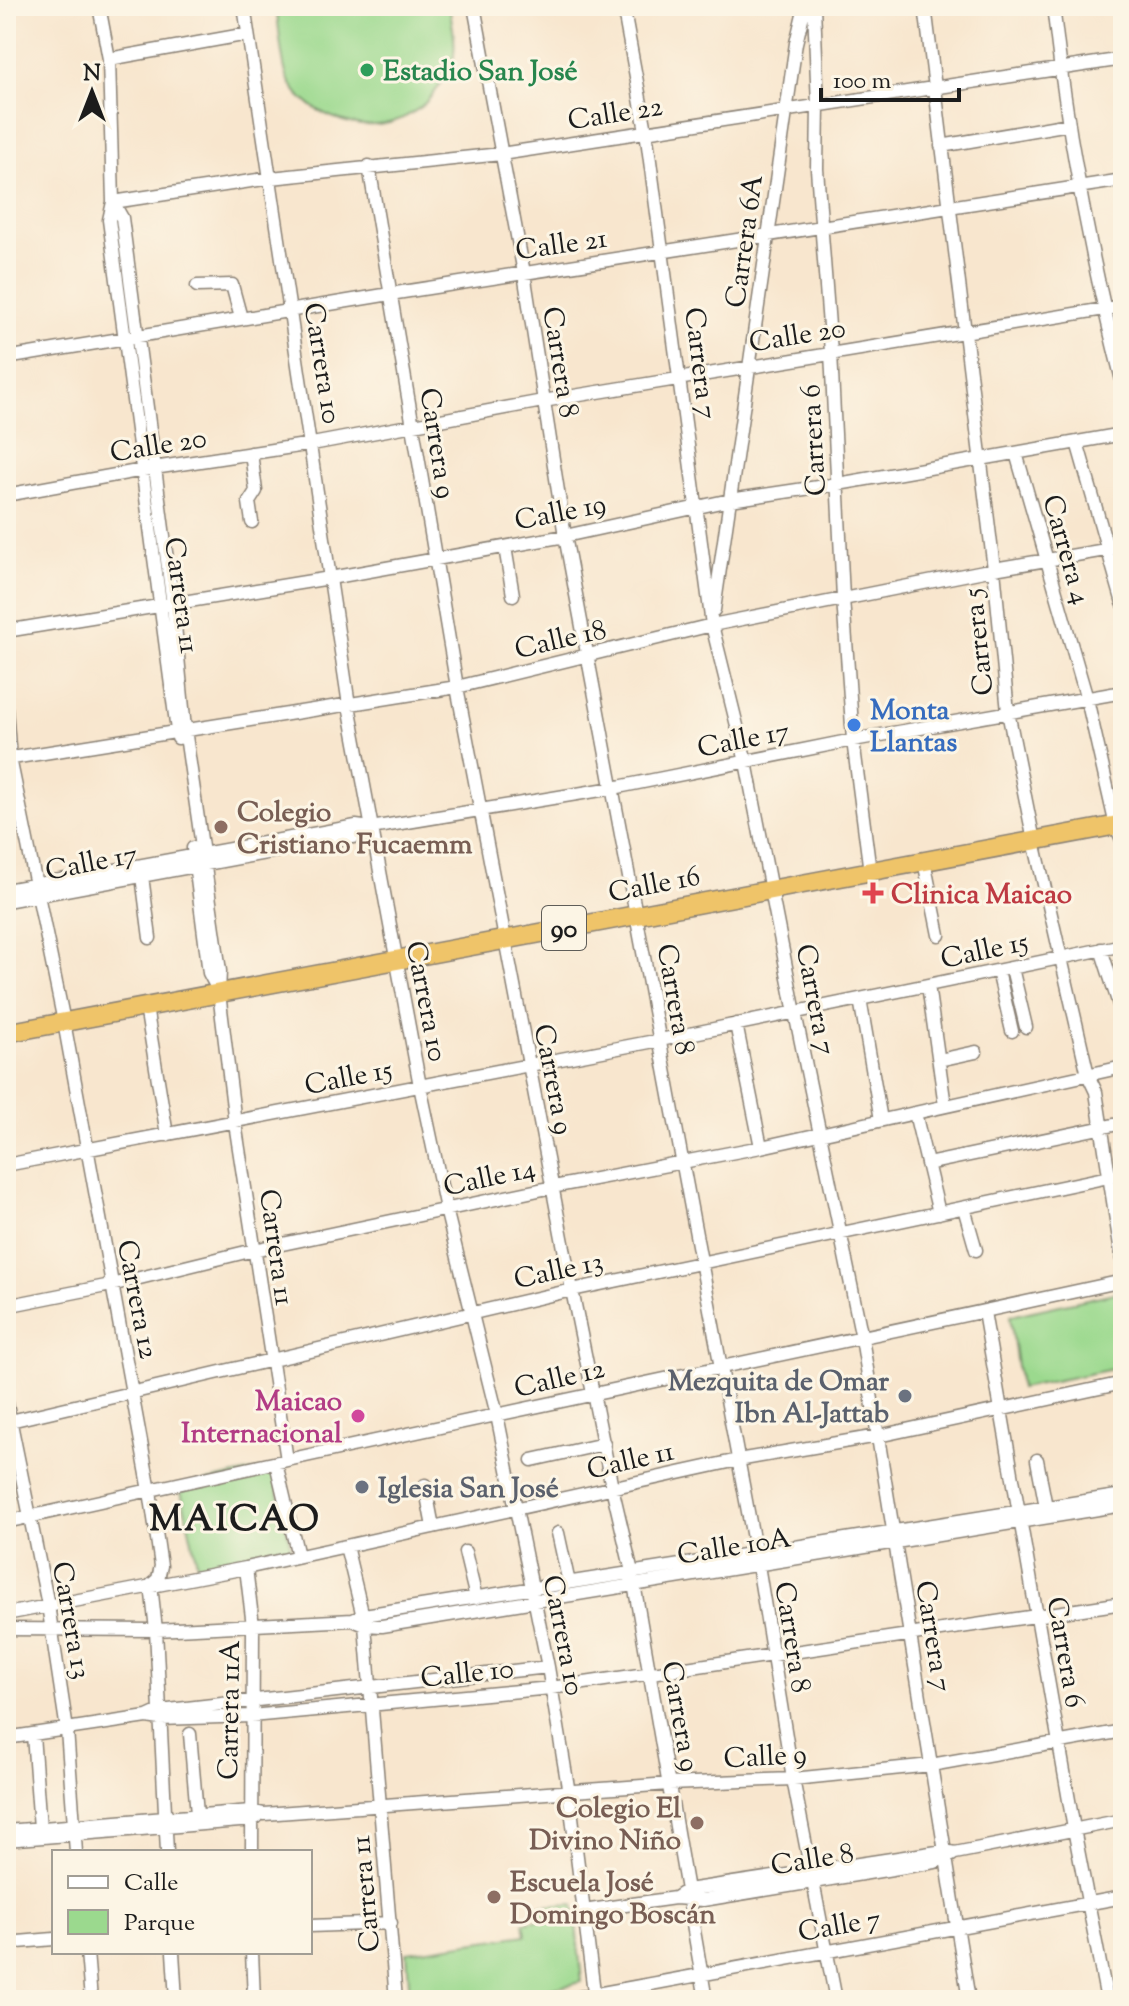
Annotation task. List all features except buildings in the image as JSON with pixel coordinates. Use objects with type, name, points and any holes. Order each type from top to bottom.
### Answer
[{"type":"highway","name":"Calle 16","points":[[6,1033],[1034,841],[1121,831]]},
{"type":"street","name":"Carrera 11","points":[[99,6],[109,59],[113,202],[122,218],[131,337],[181,730],[199,860],[220,971],[219,993],[235,1123],[271,1362],[281,1462],[298,1556]]},
{"type":"street","name":"Carrera 10","points":[[244,6],[349,705],[420,1086],[446,1209],[497,1415],[548,1667],[569,1793],[595,1997]]},
{"type":"street","name":"Carrera 8","points":[[474,6],[524,273],[565,536],[757,1559],[793,1779],[836,2000]]},
{"type":"street","name":"Carrera 7","points":[[623,6],[646,131],[712,625],[746,762],[862,1338],[948,1855],[956,1927],[969,2000]]},
{"type":"street","name":"Carrera 6A","points":[[712,625],[796,43],[805,6]]},
{"type":"street","name":"Carrera 6","points":[[814,6],[817,169],[831,352],[843,598],[853,740],[870,872]]},
{"type":"street","name":"Carrera 5","points":[[925,6],[947,206],[994,569],[1008,712],[1060,958],[1116,1176],[1123,1265]]},
{"type":"street","points":[[1053,6],[1069,124],[1104,309],[1123,384]]},
{"type":"street","points":[[109,59],[248,34]]},
{"type":"street","name":"Calle 22","points":[[113,202],[271,178],[501,154],[1123,59]]},
{"type":"street","points":[[941,146],[1069,124]]},
{"type":"street","name":"Carrera 9","points":[[369,166],[479,809],[527,1065],[633,1579],[706,2000]]},
{"type":"street","name":"Calle 21","points":[[6,358],[390,294],[1123,180]]},
{"type":"street","points":[[197,286],[232,285],[241,318]]},
{"type":"street","name":"Calle 20","points":[[6,495],[831,352],[1123,306]]},
{"type":"street","name":"Calle 19","points":[[6,631],[330,578],[565,536],[730,500],[1123,434]]},
{"type":"street","points":[[1077,442],[1123,603]]},
{"type":"street","points":[[251,453],[256,491],[249,502],[252,522]]},
{"type":"street","name":"Carrera 4","points":[[1016,453],[1087,699],[1121,831]]},
{"type":"street","points":[[505,547],[513,595]]},
{"type":"street","name":"Calle 18","points":[[7,755],[457,687],[712,625],[994,569],[1123,547]]},
{"type":"street","name":"Calle 17","points":[[6,901],[36,890],[199,860],[356,826],[371,828],[613,788],[853,740],[1123,692]]},
{"type":"street","name":"Carrera 12","points":[[6,709],[7,755],[64,1022],[161,1566],[158,1579],[151,1585],[156,1630],[156,1716],[167,1850]]},
{"type":"street","name":"Calle 17","points":[[6,890],[36,890],[142,876],[199,860]]},
{"type":"street","points":[[924,861],[939,935]]},
{"type":"street","points":[[142,876],[150,938]]},
{"type":"street","name":"Calle 15","points":[[6,1165],[660,1040],[1123,945]]},
{"type":"street","points":[[1101,949],[1123,1017]]},
{"type":"street","points":[[1012,968],[1026,1027]]},
{"type":"street","points":[[998,971],[1012,1031]]},
{"type":"street","points":[[928,985],[945,1106]]},
{"type":"street","points":[[860,999],[881,1120]]},
{"type":"street","points":[[146,1007],[167,1135]]},
{"type":"street","points":[[736,1024],[761,1147]]},
{"type":"street","points":[[939,1060],[976,1052]]},
{"type":"street","name":"Calle 14","points":[[6,1306],[111,1285],[254,1250],[761,1147],[1123,1067]]},
{"type":"street","points":[[915,1113],[939,1213]]},
{"type":"street","points":[[927,1164],[1123,1123]]},
{"type":"street","name":"Calle 13","points":[[8,1421],[572,1290],[1116,1176]]},
{"type":"street","points":[[964,1208],[976,1250]]},
{"type":"street","name":"Calle 12","points":[[6,1522],[593,1392],[721,1369],[1123,1281]]},
{"type":"street","name":"Carrera 6","points":[[984,1312],[1107,2000]]},
{"type":"street","name":"Calle 11","points":[[6,1614],[246,1568],[738,1460],[878,1436],[1123,1383]]},
{"type":"street","name":"Carrera 13","points":[[6,1399],[8,1421],[48,1605],[67,1730],[76,1850]]},
{"type":"street","points":[[532,1460],[604,1444]]},
{"type":"street","points":[[1037,1460],[1046,1507]]},
{"type":"street","points":[[425,1485],[433,1527]]},
{"type":"street","name":"Calle 10A","points":[[1019,1516],[1046,1507],[1123,1495]]},
{"type":"street","name":"Calle 10A","points":[[361,1620],[382,1626],[534,1595],[1019,1516],[1123,1505]]},
{"type":"street","points":[[558,1533],[569,1583]]},
{"type":"street","name":"Carrera 11","points":[[346,1546],[371,1687],[396,2000]]},
{"type":"street","points":[[465,1552],[476,1598]]},
{"type":"street","name":"Carrera 11A","points":[[246,1568],[253,1626],[251,1716],[256,1815],[252,1850]]},
{"type":"street","name":"Calle 10A","points":[[6,1629],[156,1630],[361,1620],[476,1598],[534,1595],[569,1583],[633,1579]]},
{"type":"street","name":"Calle 10","points":[[6,1738],[156,1716],[251,1716],[551,1688],[1123,1603]]},
{"type":"street","points":[[156,1716],[252,1701],[548,1667]]},
{"type":"street","name":"Calle 9","points":[[6,1840],[165,1822],[669,1784],[793,1779],[931,1765],[1123,1731]]},
{"type":"street","points":[[190,1734],[197,1814]]},
{"type":"street","points":[[33,1735],[40,1828]]},
{"type":"street","name":"Calle 9","points":[[165,1822],[197,1814],[256,1815]]},
{"type":"street","name":"Calle 8","points":[[583,1911],[948,1855],[1123,1820]]},
{"type":"street","name":"Calle 9","points":[[6,1831],[40,1828],[74,1830]]},
{"type":"street","name":"Calle 7","points":[[564,2000],[595,1997],[702,1973],[1123,1897]]},
{"type":"street","points":[[312,1926],[391,1923]]},
{"type":"street","points":[[6,1943],[52,1939]]},
{"type":"street","points":[[87,1954],[91,2000]]},
{"type":"street","points":[[173,1954],[176,2000]]},
{"type":"street","points":[[252,1954],[254,2000]]},
{"type":"green space","name":"Estadio San José","points":[[276,6],[449,6],[454,40],[453,61],[434,93],[407,116],[375,125],[346,122],[318,110],[295,91],[286,73]]},
{"type":"green space","points":[[1123,1291],[1123,1367],[1020,1388],[1010,1316]]},
{"type":"green space","points":[[273,1467],[291,1548],[198,1568],[180,1487]]},
{"type":"green space","points":[[574,1904],[582,1982],[503,2000],[410,2000],[407,1952],[526,1935],[524,1922],[541,1920],[539,1906]]},
{"type":"place","name":"Estadio San José","points":[[367,70]]},
{"type":"place","name":"Monta Llantas","points":[[854,725]]},
{"type":"place","name":"Colegio Cristiano Fucaemm","points":[[221,827]]},
{"type":"place","name":"Clinica Maicao","points":[[873,893]]},
{"type":"place","name":"Mezquita de Omar Ibn Al-Jattab","points":[[905,1396]]},
{"type":"place","name":"Maicao Internacional","points":[[358,1416]]},
{"type":"place","name":"Iglesia San José","points":[[362,1487]]},
{"type":"place","name":"Colegio El Divino Niño","points":[[697,1823]]},
{"type":"place","name":"Escuela José Domingo Boscán","points":[[494,1897]]},
{"type":"district","name":"MAICAO","points":[[235,1517]]}]
